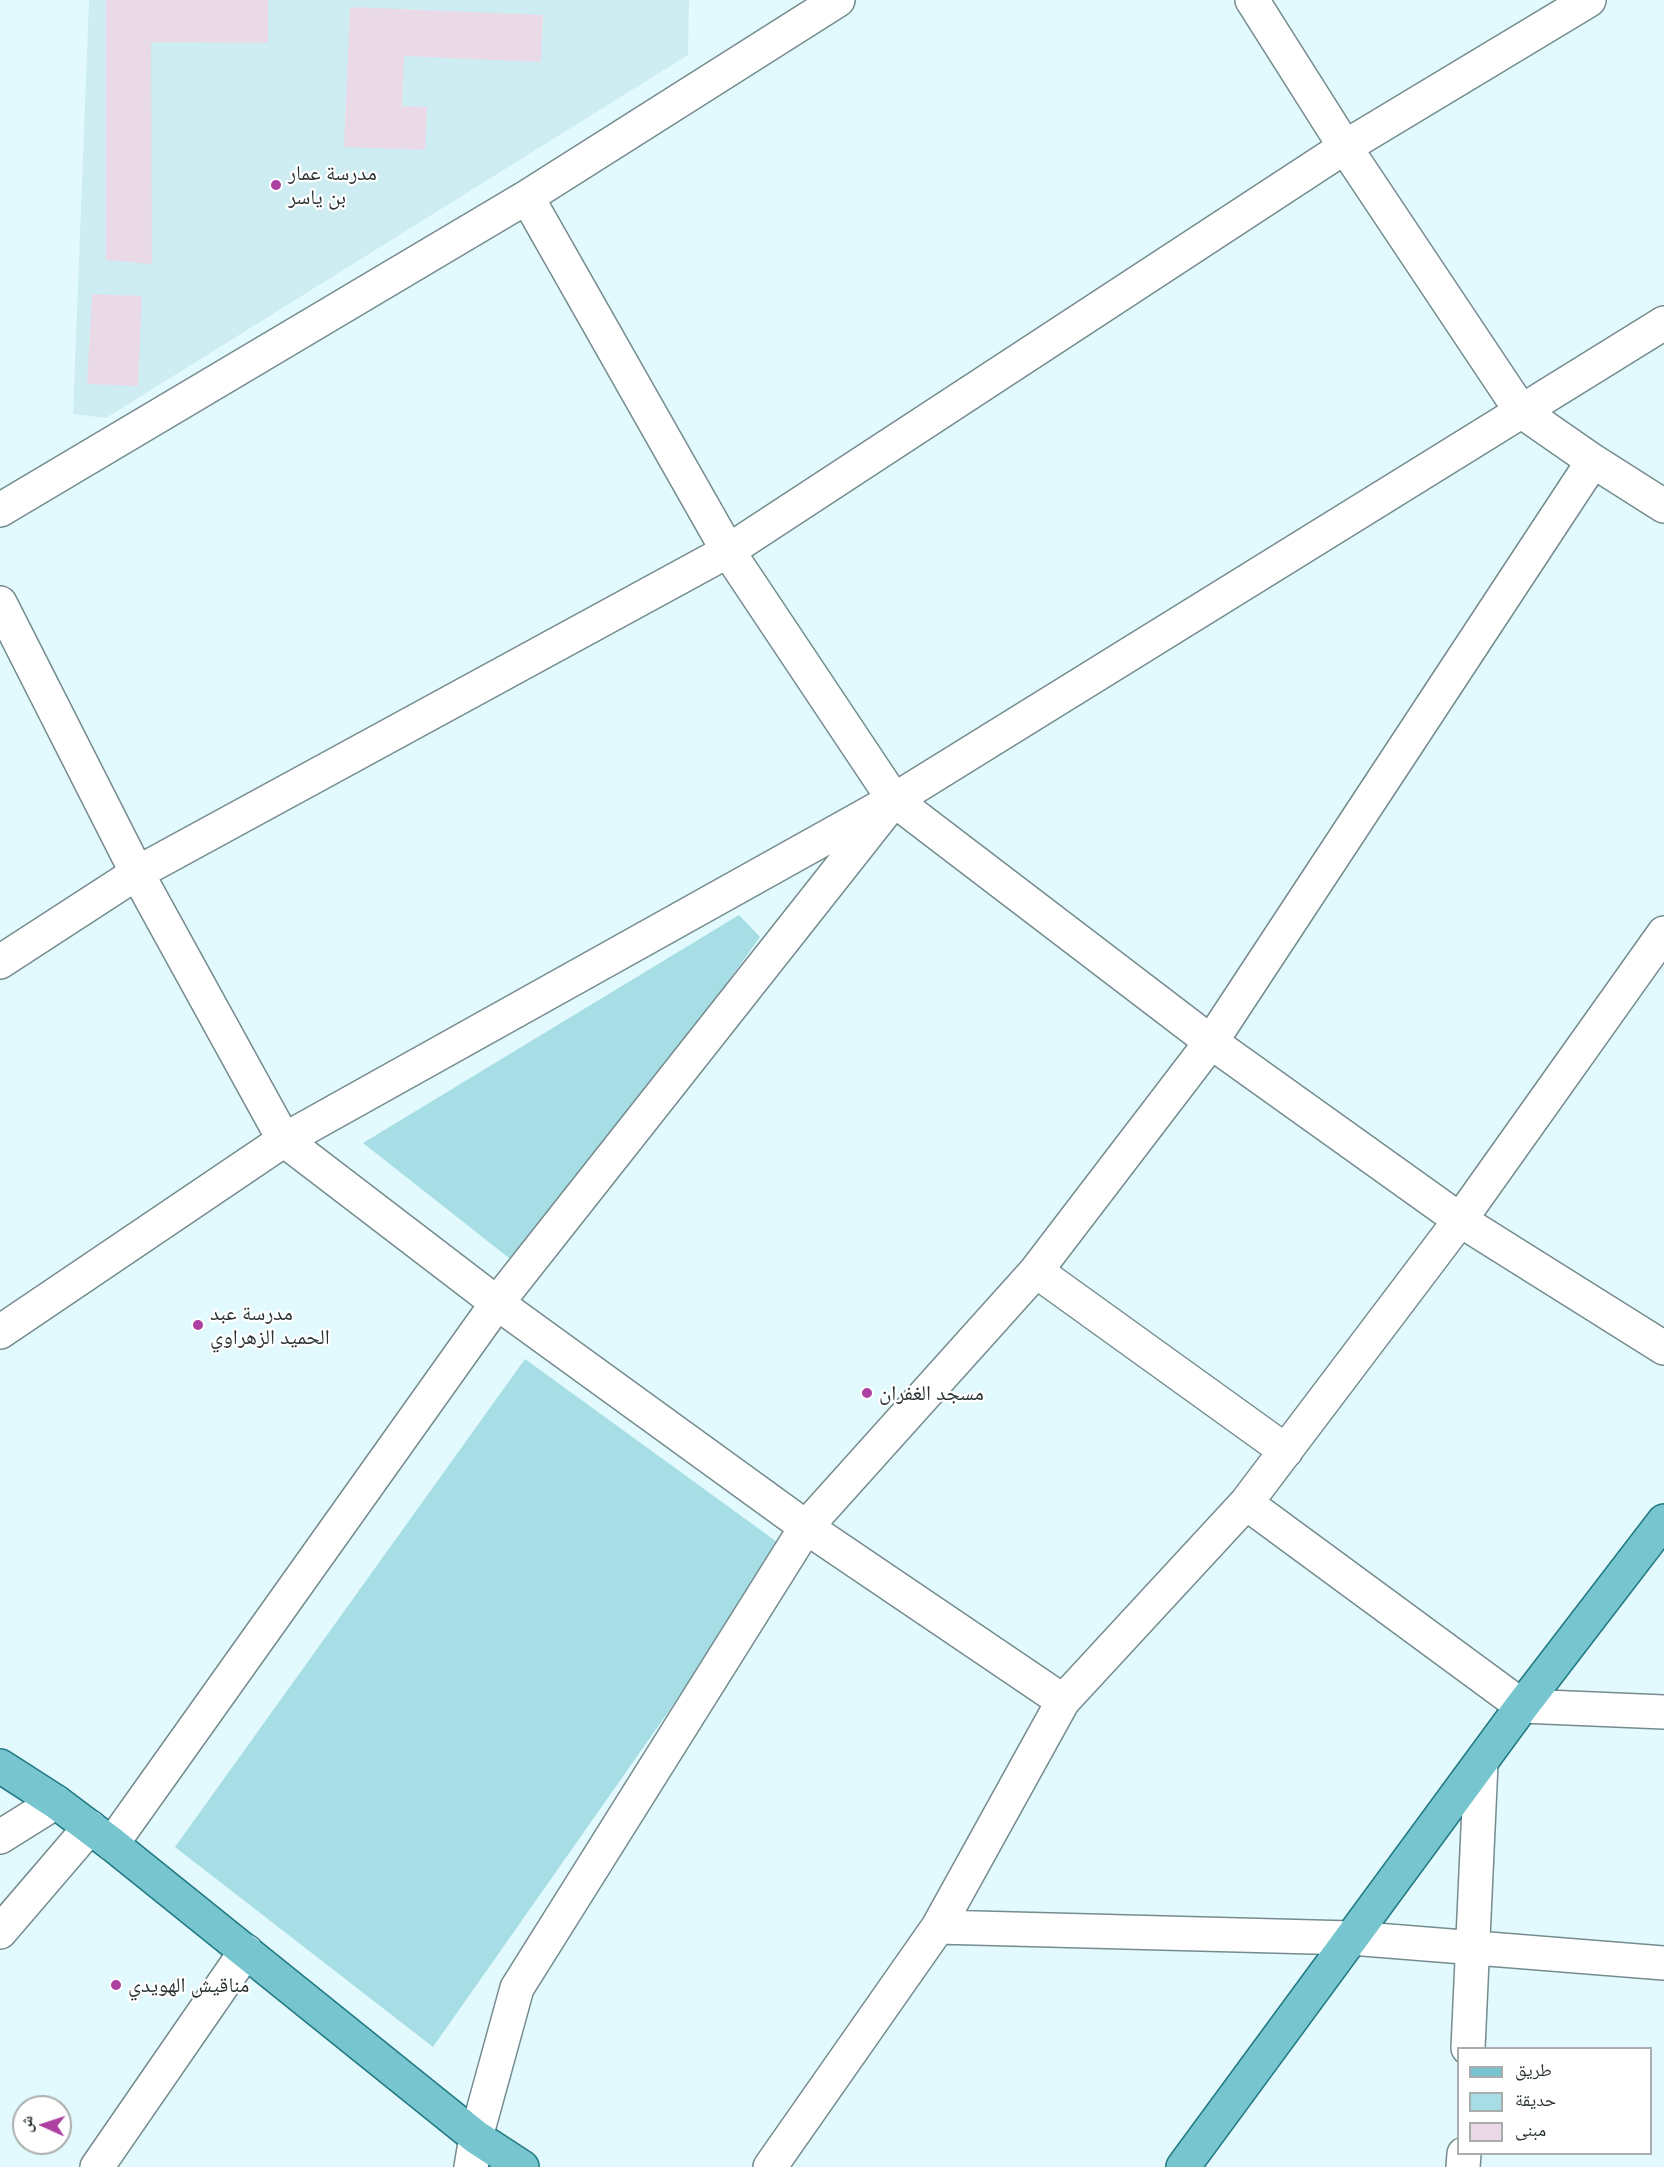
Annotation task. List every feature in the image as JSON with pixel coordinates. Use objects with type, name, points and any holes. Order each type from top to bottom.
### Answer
[{"type":"main road","points":[[1183,2167],[1522,1706],[1664,1521]]},
{"type":"main road","points":[[0,1766],[56,1802],[246,1951],[473,2152],[522,2167]]},
{"type":"street","points":[[0,510],[527,197],[838,0]]},
{"type":"street","points":[[1252,0],[1346,147],[1521,411],[1593,461],[1664,506]]},
{"type":"street","points":[[0,962],[137,873],[728,551],[1346,147],[1589,0]]},
{"type":"street","points":[[527,197],[728,551],[894,800],[1211,1042],[1460,1220],[1664,1348]]},
{"type":"street","points":[[0,1332],[284,1140],[894,800],[1664,323]]},
{"type":"street","points":[[473,2152],[517,1988],[806,1527],[1036,1271],[1211,1042],[1593,461]]},
{"type":"street","points":[[0,603],[137,873],[284,1140],[497,1303],[806,1527],[1063,1701]]},
{"type":"street","points":[[0,1932],[101,1836],[497,1303],[894,800]]},
{"type":"street","points":[[770,2167],[938,1927],[1063,1701],[1246,1503],[1460,1220],[1664,933]]},
{"type":"street","points":[[1036,1271],[1286,1451]]},
{"type":"street","points":[[1246,1503],[1522,1706],[1664,1712]]},
{"type":"street","points":[[1468,2047],[1481,1763]]},
{"type":"street","points":[[0,1837],[56,1802]]},
{"type":"street","points":[[938,1927],[1351,1938],[1664,1963]]},
{"type":"street","points":[[98,2167],[246,1951]]},
{"type":"shaded area","points":[[89,0],[689,0],[688,55],[106,418],[73,414]]},
{"type":"green space","points":[[739,915],[760,937],[523,1269],[363,1143]]},
{"type":"green space","points":[[525,1359],[784,1547],[433,2047],[175,1847]]},
{"type":"building","points":[[106,0],[268,0],[268,43],[151,42],[152,264],[106,260]]},
{"type":"building","points":[[350,7],[543,15],[541,62],[404,56],[402,106],[427,107],[425,150],[344,147]]},
{"type":"building","points":[[92,294],[142,296],[138,386],[87,384]]},
{"type":"place","name":"مدرسة عمار بن ياسر","points":[[276,185]]},
{"type":"place","name":"مدرسة عبد الحميد الزهراوي","points":[[198,1325]]},
{"type":"place","name":"مسجد الغفران","points":[[867,1393]]},
{"type":"place","name":"مناقيش الهويدي","points":[[116,1985]]}]
